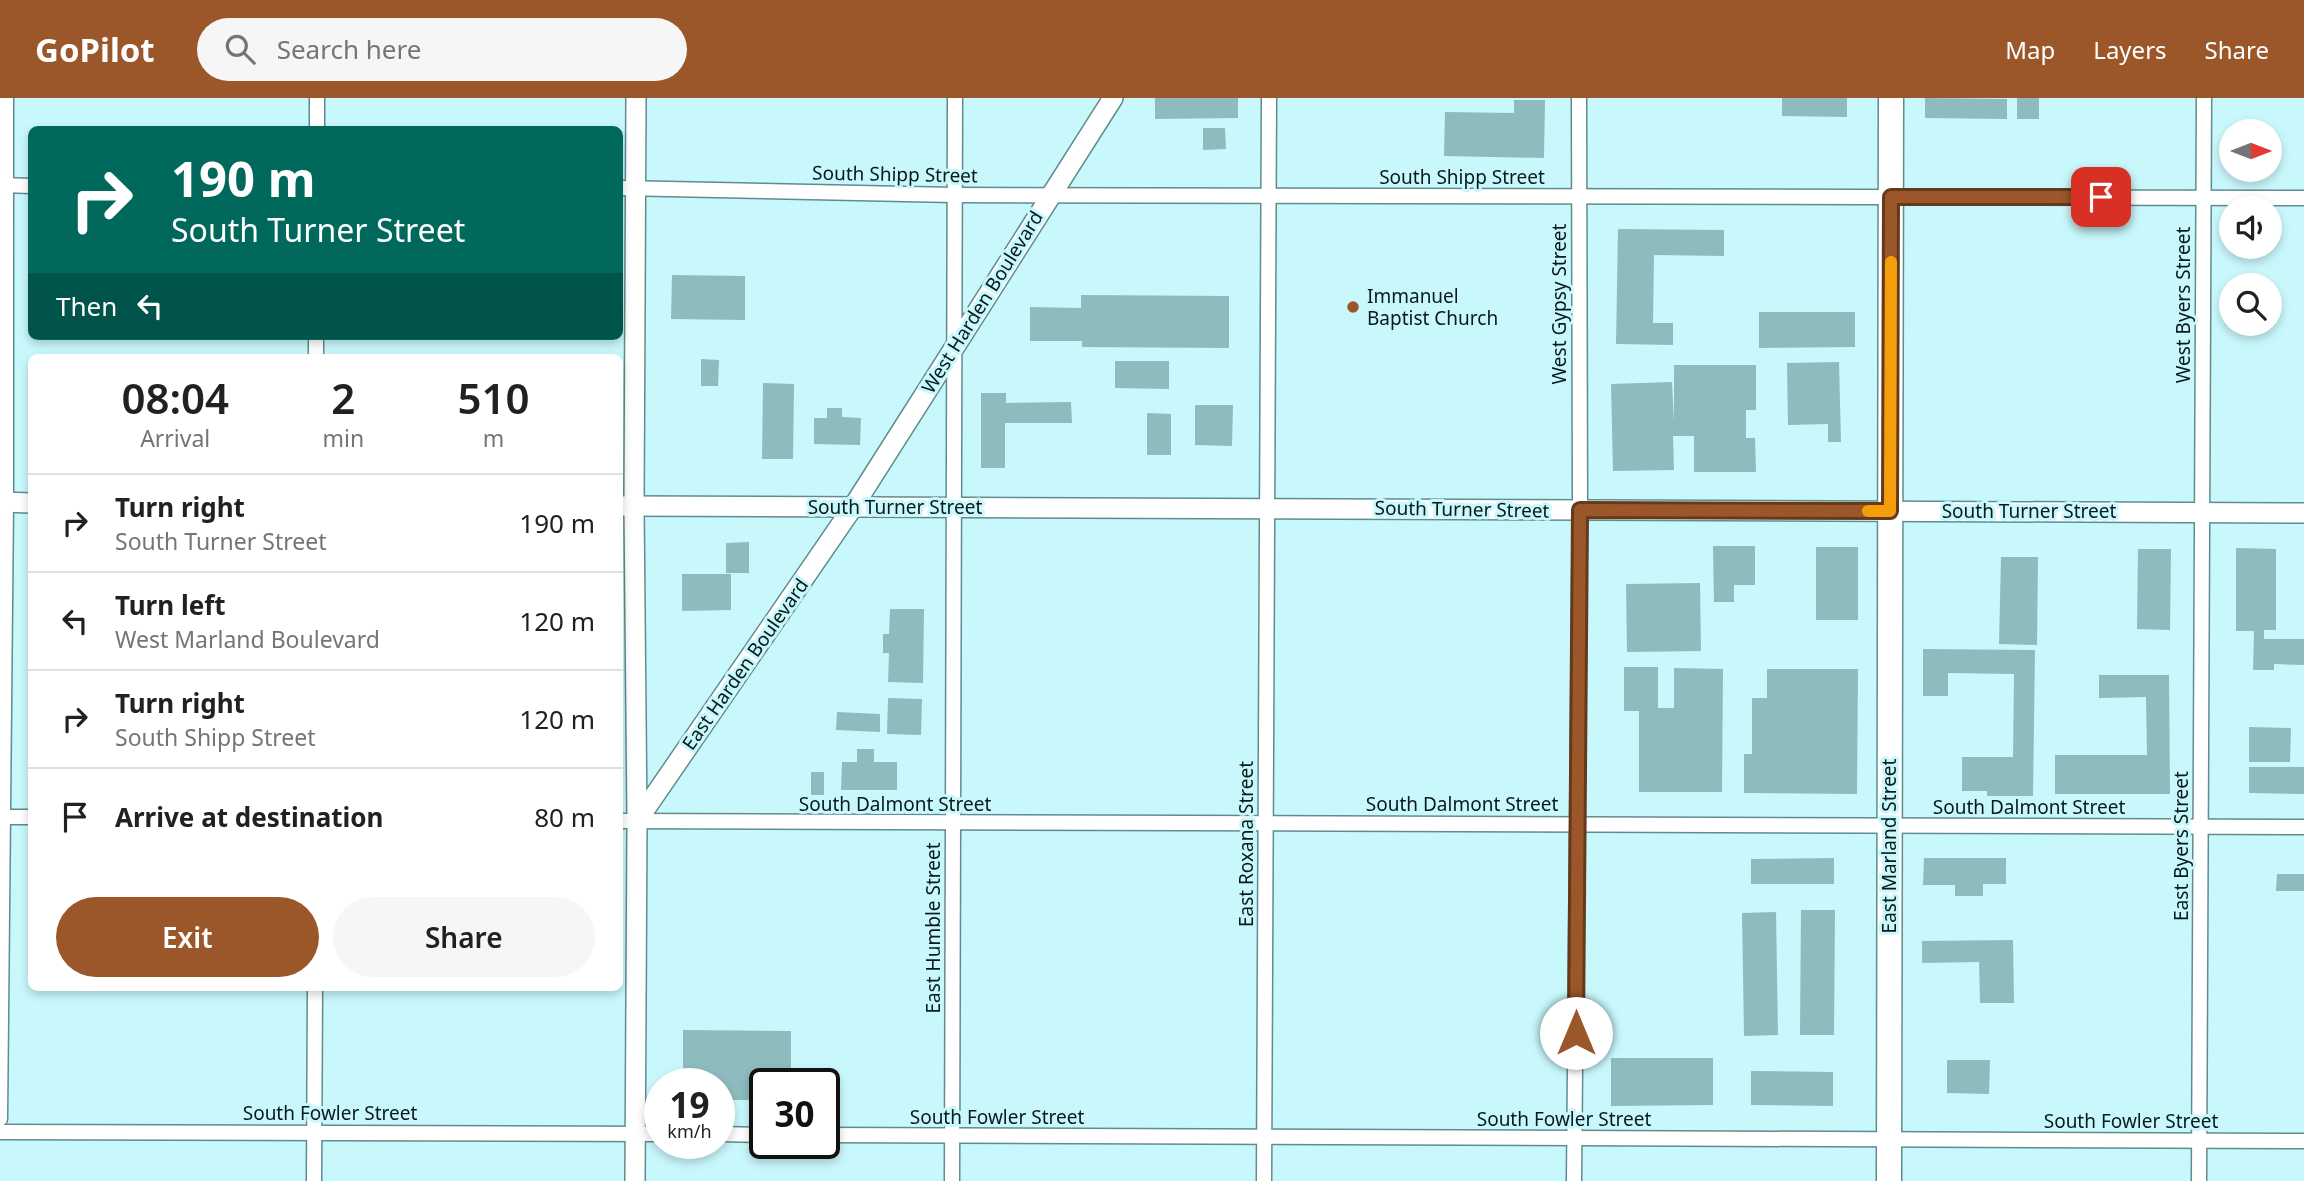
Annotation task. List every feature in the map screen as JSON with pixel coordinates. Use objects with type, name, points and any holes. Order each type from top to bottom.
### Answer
[{"type":"highway","name":"East Marland Street","points":[[1889,1181],[1891,98]]},
{"type":"street","points":[[0,1119],[6,98]]},
{"type":"street","points":[[317,98],[317,126]]},
{"type":"street","points":[[635,1181],[628,821],[627,188],[636,98]]},
{"type":"street","name":"East Humble Street","points":[[952,1181],[955,98]]},
{"type":"street","name":"West Harden Boulevard","points":[[853,507],[1113,98]]},
{"type":"street","name":"East Roxana Street","points":[[1264,1181],[1269,98]]},
{"type":"street","name":"West Gypsy Street","points":[[1574,1181],[1580,510],[1579,98]]},
{"type":"street","name":"West Byers Street","points":[[2201,512],[2204,98]]},
{"type":"street","points":[[4,186],[28,186]]},
{"type":"street","name":"South Shipp Street","points":[[627,188],[954,195],[2304,198]]},
{"type":"street","points":[[3,502],[28,503]]},
{"type":"street","name":"South Turner Street","points":[[627,506],[2304,513]]},
{"type":"street","name":"East Harden Boulevard","points":[[628,821],[853,507]]},
{"type":"street","name":"East Byers Street","points":[[2199,1181],[2201,512]]},
{"type":"street","points":[[1,817],[28,817]]},
{"type":"street","name":"South Dalmont Street","points":[[628,821],[2304,827]]},
{"type":"street","points":[[314,1181],[315,991]]},
{"type":"street","name":"South Fowler Street","points":[[0,1132],[644,1133]]},
{"type":"street","name":"South Fowler Street","points":[[840,1135],[2304,1141]]},
{"type":"building","points":[[1155,98],[1238,98],[1238,118],[1155,119]]},
{"type":"building","points":[[1782,98],[1847,98],[1847,117],[1782,116]]},
{"type":"building","points":[[1925,98],[2007,99],[2007,119],[1925,118]]},
{"type":"building","points":[[2017,98],[2039,98],[2039,119],[2017,119]]},
{"type":"building","points":[[1514,100],[1545,100],[1544,158],[1444,156],[1445,112],[1514,113]]},
{"type":"building","points":[[1203,128],[1225,128],[1226,149],[1203,150]]},
{"type":"building","points":[[1618,229],[1724,230],[1724,256],[1654,255],[1653,323],[1673,323],[1673,345],[1616,344]]},
{"type":"building","points":[[672,275],[745,276],[745,320],[671,319]]},
{"type":"building","points":[[1081,295],[1229,296],[1229,348],[1082,347],[1082,341],[1030,341],[1030,307],[1081,308]]},
{"type":"building","points":[[1759,312],[1855,312],[1855,347],[1759,348]]},
{"type":"building","points":[[701,359],[719,360],[718,386],[701,386]]},
{"type":"building","points":[[1115,361],[1169,361],[1169,389],[1115,388]]},
{"type":"building","points":[[1839,362],[1841,442],[1828,442],[1828,424],[1788,425],[1787,363]]},
{"type":"building","points":[[1674,365],[1756,365],[1756,410],[1746,410],[1746,438],[1755,438],[1756,472],[1694,472],[1694,436],[1673,436],[1674,470],[1613,471],[1611,384],[1672,382],[1674,422]]},
{"type":"building","points":[[763,383],[794,384],[793,459],[762,459]]},
{"type":"building","points":[[981,393],[1006,393],[1006,403],[1071,402],[1072,423],[1005,423],[1005,468],[981,468]]},
{"type":"building","points":[[1195,405],[1233,405],[1232,446],[1195,445]]},
{"type":"building","points":[[827,408],[842,408],[842,417],[861,418],[860,445],[814,444],[814,418],[827,418]]},
{"type":"building","points":[[1147,413],[1171,414],[1171,455],[1147,455]]},
{"type":"building","points":[[749,542],[749,573],[726,573],[726,543]]},
{"type":"building","points":[[1713,546],[1755,546],[1755,585],[1734,585],[1734,602],[1714,602]]},
{"type":"building","points":[[1816,547],[1858,547],[1858,620],[1816,620]]},
{"type":"building","points":[[2236,548],[2276,549],[2276,630],[2264,630],[2264,639],[2304,639],[2304,665],[2274,664],[2274,670],[2253,670],[2254,631],[2236,631]]},
{"type":"building","points":[[2138,549],[2171,549],[2170,630],[2137,629]]},
{"type":"building","points":[[2001,557],[2038,557],[2037,645],[1999,644]]},
{"type":"building","points":[[682,574],[731,574],[731,610],[682,611]]},
{"type":"building","points":[[1700,583],[1701,651],[1627,652],[1626,584]]},
{"type":"building","points":[[890,609],[924,609],[923,683],[888,682],[889,653],[883,653],[883,634],[889,634]]},
{"type":"building","points":[[1923,649],[2035,650],[2033,796],[1987,796],[1987,791],[1962,791],[1962,757],[2013,757],[2014,674],[1948,673],[1948,696],[1923,696]]},
{"type":"building","points":[[1624,667],[1658,667],[1658,708],[1674,708],[1674,668],[1723,669],[1722,792],[1639,792],[1639,711],[1624,711]]},
{"type":"building","points":[[1767,669],[1858,669],[1857,794],[1744,793],[1744,754],[1752,754],[1752,698],[1767,698]]},
{"type":"building","points":[[2099,675],[2169,675],[2170,794],[2055,794],[2055,755],[2147,755],[2146,697],[2099,698]]},
{"type":"building","points":[[888,698],[922,699],[921,735],[887,734]]},
{"type":"building","points":[[837,712],[880,714],[880,732],[836,730]]},
{"type":"building","points":[[2249,727],[2291,728],[2290,762],[2249,762]]},
{"type":"building","points":[[857,749],[874,749],[874,762],[897,762],[897,790],[841,790],[842,762],[857,762]]},
{"type":"building","points":[[2249,767],[2304,767],[2304,794],[2249,793]]},
{"type":"building","points":[[811,772],[824,772],[824,795],[811,795]]},
{"type":"building","points":[[1834,858],[1834,884],[1751,884],[1751,859]]},
{"type":"building","points":[[1924,858],[2006,858],[2006,884],[1983,884],[1983,896],[1955,896],[1955,885],[1923,885]]},
{"type":"building","points":[[2277,874],[2304,874],[2304,891],[2276,891]]},
{"type":"building","points":[[1801,910],[1835,910],[1834,1035],[1800,1035]]},
{"type":"building","points":[[1776,912],[1778,1035],[1744,1036],[1742,913]]},
{"type":"building","points":[[2013,940],[2014,1003],[1980,1003],[1979,962],[1922,963],[1922,941]]},
{"type":"building","points":[[683,1030],[791,1031],[791,1068],[749,1068],[749,1100],[735,1100],[735,1068],[683,1068]]},
{"type":"building","points":[[1611,1058],[1713,1058],[1713,1105],[1611,1106]]},
{"type":"building","points":[[1947,1060],[1990,1060],[1989,1094],[1947,1093]]},
{"type":"building","points":[[1751,1071],[1833,1072],[1833,1106],[1751,1105]]},
{"type":"slow traffic","points":[[1868,511],[1890,511],[1891,262]]},
{"type":"place","name":"Immanuel Baptist Church","points":[[1353,307]]},
{"type":"route","points":[[1576,1033],[1580,510],[1890,511],[1891,197],[2101,197]]}]
